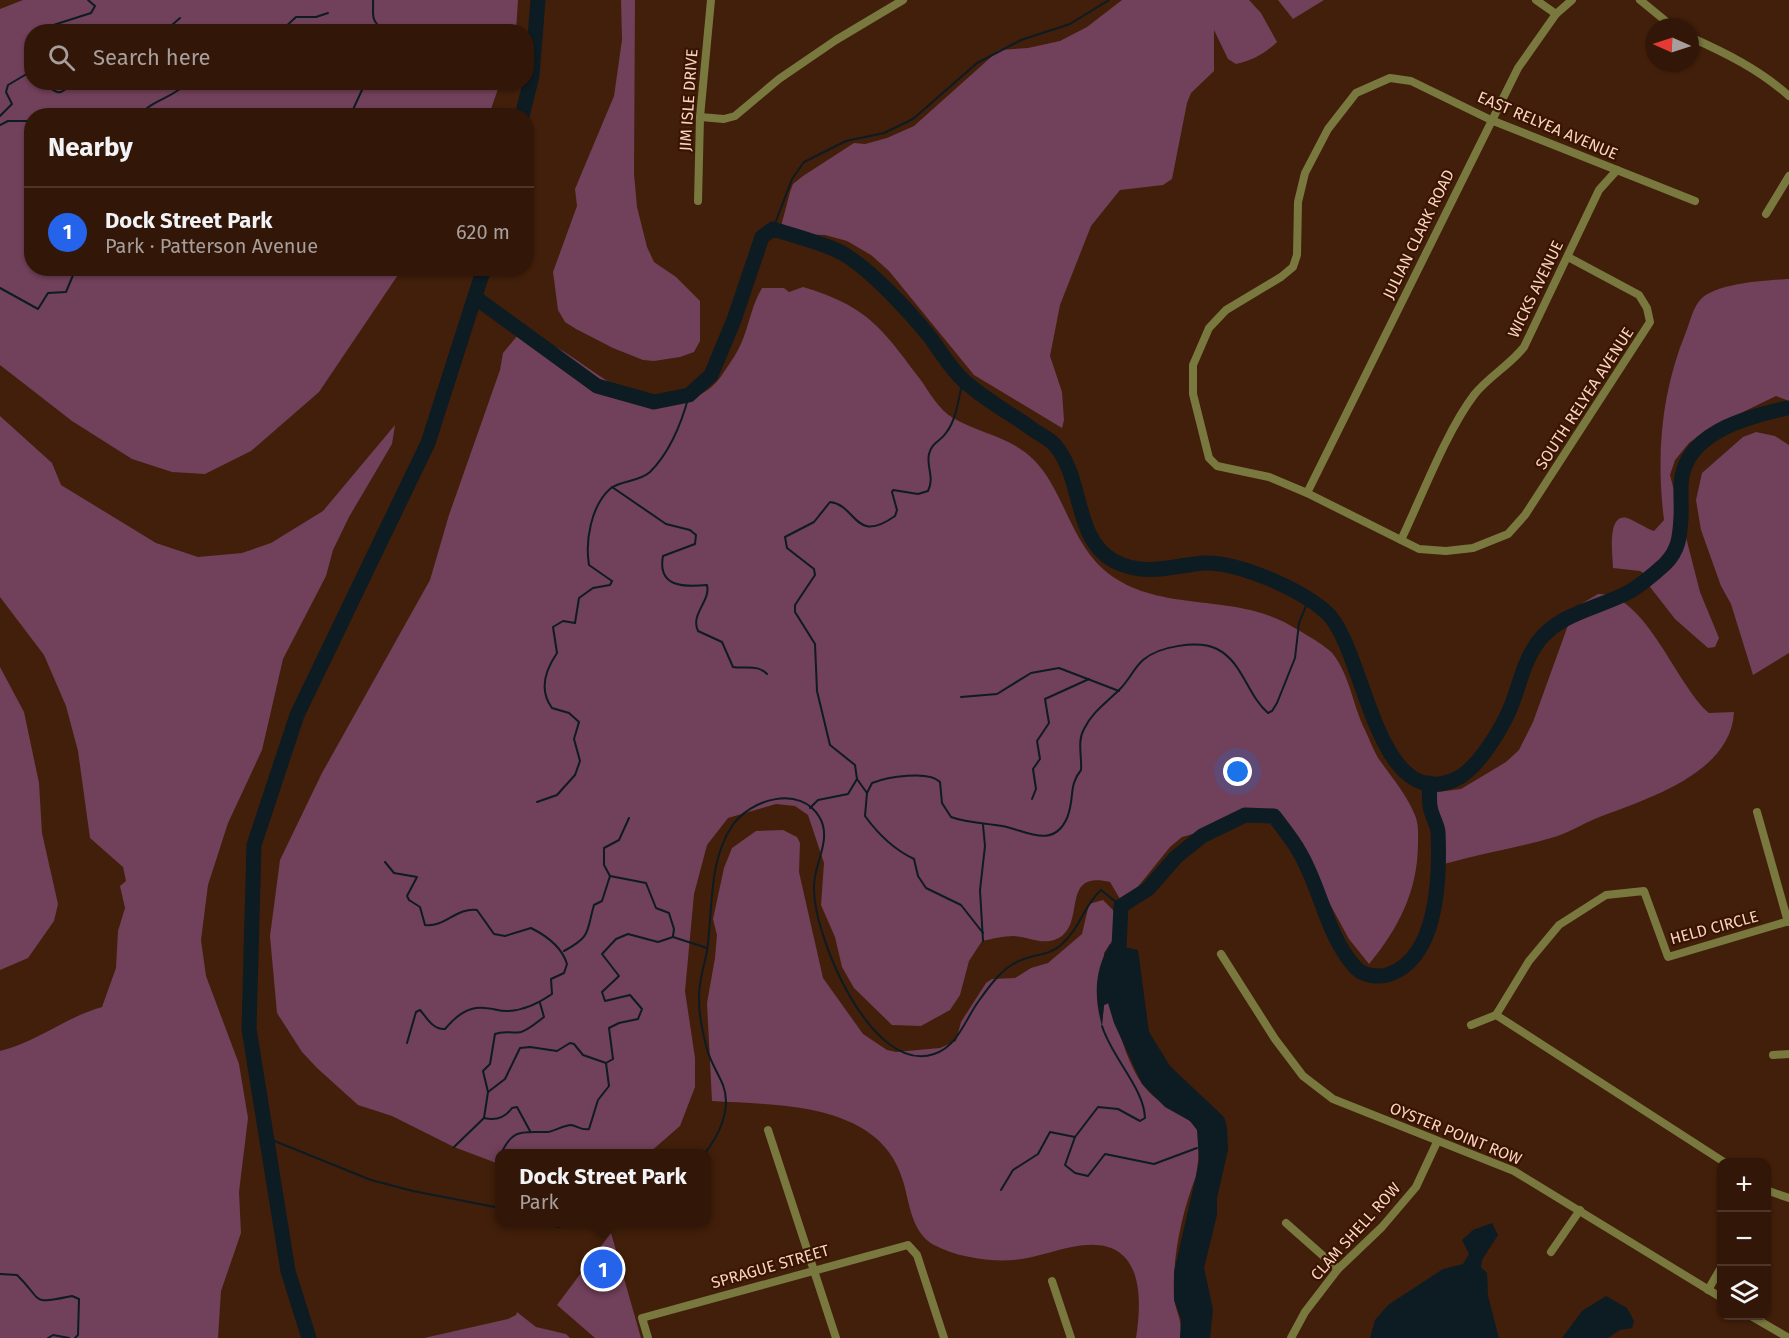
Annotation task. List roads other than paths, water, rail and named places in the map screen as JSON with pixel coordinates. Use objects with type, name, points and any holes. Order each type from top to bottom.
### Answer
[{"type":"street","name":"JIM ISLE DRIVE","points":[[698,201],[699,117],[711,0]]},
{"type":"street","points":[[699,117],[724,119],[735,116],[748,108],[779,79],[836,40],[903,0]]},
{"type":"street","points":[[1536,0],[1556,14]]},
{"type":"street","name":"JULIAN CLARK ROAD","points":[[1307,493],[1518,68],[1556,14],[1572,0]]},
{"type":"street","points":[[1640,0],[1662,18]]},
{"type":"street","points":[[1699,41],[1725,52],[1760,73],[1789,96]]},
{"type":"street","name":"EAST RELYEA AVENUE","points":[[1307,493],[1269,477],[1217,466],[1209,458],[1193,394],[1193,365],[1209,328],[1226,310],[1293,267],[1296,255],[1298,202],[1305,172],[1328,129],[1356,93],[1390,78],[1411,81],[1491,120],[1695,201]]},
{"type":"street","name":"WICKS AVENUE","points":[[1401,540],[1433,472],[1475,394],[1512,362],[1524,347],[1599,190],[1617,170]]},
{"type":"street","points":[[1766,214],[1789,176]]},
{"type":"street","name":"SOUTH RELYEA AVENUE","points":[[1401,540],[1419,549],[1446,551],[1473,548],[1508,534],[1525,515],[1650,322],[1647,308],[1640,295],[1568,257]]},
{"type":"street","points":[[1307,493],[1401,540]]},
{"type":"street","points":[[1757,812],[1789,922]]},
{"type":"street","name":"HELD CIRCLE","points":[[1496,1015],[1529,961],[1558,925],[1606,895],[1644,891],[1668,957],[1789,922]]},
{"type":"street","name":"OYSTER POINT ROW","points":[[1221,954],[1275,1039],[1303,1076],[1333,1099],[1514,1171],[1717,1295]]},
{"type":"street","points":[[1470,1025],[1496,1015],[1718,1158]]},
{"type":"street","points":[[1773,1055],[1789,1054]]},
{"type":"street","points":[[768,1130],[836,1338]]},
{"type":"street","name":"CLAM SHELL ROW","points":[[1291,1338],[1305,1312],[1338,1269],[1382,1227],[1416,1187],[1437,1142]]},
{"type":"street","points":[[1771,1191],[1789,1198]]},
{"type":"street","points":[[1551,1252],[1580,1210]]},
{"type":"street","points":[[1286,1223],[1338,1269]]},
{"type":"street","name":"SPRAGUE STREET","points":[[648,1338],[642,1318],[813,1269],[908,1245],[917,1255],[944,1338]]},
{"type":"street","points":[[1708,1290],[1717,1275]]},
{"type":"street","points":[[1052,1281],[1071,1338]]},
{"type":"street","points":[[1758,1320],[1789,1338]]},
{"type":"waterway","points":[[57,24],[91,13],[95,6],[88,0]]},
{"type":"waterway","points":[[373,0],[373,14],[377,24]]},
{"type":"waterway","points":[[534,51],[538,0]]},
{"type":"waterway","points":[[773,229],[792,179],[804,162],[846,141],[884,133],[913,119],[977,63],[1021,40],[1070,24],[1109,0]]},
{"type":"waterway","points":[[289,24],[296,17],[316,17],[328,13]]},
{"type":"waterway","points":[[173,24],[180,18]]},
{"type":"waterway","points":[[0,116],[12,104],[6,92],[8,85],[24,76]]},
{"type":"waterway","points":[[53,90],[59,92],[65,90]]},
{"type":"waterway","points":[[147,108],[179,90]]},
{"type":"waterway","points":[[354,108],[362,90]]},
{"type":"waterway","points":[[524,108],[528,90]]},
{"type":"waterway","points":[[0,125],[8,121],[24,121]]},
{"type":"waterway","points":[[476,298],[597,386],[654,402],[689,395],[711,375],[734,320],[762,237],[773,229],[844,254],[867,271],[901,304],[962,379],[988,400],[1054,444],[1064,458],[1092,538],[1101,551],[1114,561],[1125,566],[1147,569],[1203,563],[1233,567],[1285,586],[1301,594],[1326,612],[1339,630],[1389,750],[1406,772],[1427,784],[1454,780],[1472,768],[1480,758],[1508,714],[1529,657],[1547,632],[1580,612],[1629,592],[1670,559],[1679,537],[1683,472],[1689,458],[1699,445],[1726,427],[1757,415],[1787,408]]},
{"type":"waterway","points":[[0,288],[38,309],[48,293],[66,292],[73,276]]},
{"type":"waterway","points":[[309,1338],[288,1271],[249,1029],[254,845],[297,715],[428,443],[481,276]]},
{"type":"waterway","points":[[867,793],[857,779],[855,765],[830,745],[817,691],[815,644],[795,612],[795,605],[815,575],[814,569],[787,548],[785,537],[814,522],[830,502],[839,505],[857,521],[871,526],[882,524],[895,516],[897,510],[893,490],[918,494],[928,491],[931,481],[929,454],[953,421],[963,379]]},
{"type":"waterway","points":[[537,802],[557,795],[575,775],[580,761],[574,739],[579,722],[569,713],[552,708],[545,694],[545,679],[557,653],[553,627],[563,621],[575,623],[579,598],[593,588],[610,585],[612,581],[589,565],[588,545],[594,514],[604,495],[611,488],[646,475],[657,464],[674,436],[689,395]]},
{"type":"waterway","points":[[612,487],[666,524],[690,530],[696,535],[695,544],[663,556],[664,574],[674,583],[690,586],[707,585],[706,597],[698,613],[696,625],[698,631],[722,642],[733,667],[755,668],[767,674]]},
{"type":"waterway","points":[[983,933],[961,905],[926,888],[918,876],[914,859],[899,851],[875,829],[865,816],[867,793],[872,783],[918,775],[935,778],[940,782],[942,803],[951,817],[1002,826],[1038,836],[1054,833],[1061,828],[1067,818],[1074,782],[1081,770],[1080,744],[1087,723],[1143,660],[1159,651],[1179,646],[1200,645],[1217,649],[1233,662],[1261,706],[1268,713],[1277,703],[1295,658],[1299,623],[1308,601]]},
{"type":"waterway","points":[[961,697],[997,694],[1031,673],[1059,668],[1119,691]]},
{"type":"waterway","points":[[1032,799],[1036,789],[1033,769],[1040,759],[1037,741],[1049,723],[1045,699],[1089,679]]},
{"type":"waterway","points":[[810,808],[818,800],[848,794],[857,779]]},
{"type":"waterway","points":[[1118,967],[1121,906],[1148,889],[1176,857],[1202,836],[1245,815],[1274,816],[1288,834],[1307,867],[1338,941],[1356,968],[1372,976],[1381,976],[1406,965],[1418,951],[1427,933],[1436,892],[1438,832],[1431,809],[1429,783]]},
{"type":"waterway","points":[[708,1149],[719,1131],[726,1103],[723,1085],[707,1049],[699,1006],[699,988],[707,951],[713,887],[719,855],[732,826],[751,809],[776,799],[789,798],[812,807],[820,818],[824,835],[814,886],[816,908],[823,936],[850,996],[868,1023],[889,1044],[911,1055],[934,1054],[949,1045],[998,977],[1016,962],[1048,953],[1061,945],[1101,890],[1121,906]]},
{"type":"waterway","points":[[610,876],[604,865],[604,848],[619,840],[629,818]]},
{"type":"waterway","points":[[983,825],[985,846],[980,890],[983,941]]},
{"type":"waterway","points":[[385,862],[394,873],[417,877],[407,896],[420,907],[425,925],[438,924],[463,912],[477,910],[494,934],[505,936],[531,928],[537,931],[558,947],[567,964],[564,973],[551,979],[552,994],[526,1008],[506,1011],[488,1008],[468,1010],[445,1029],[434,1026],[420,1010],[416,1012],[407,1043]]},
{"type":"waterway","points":[[610,876],[646,883],[656,908],[669,913],[674,929],[673,936]]},
{"type":"waterway","points":[[564,951],[584,937],[594,905],[602,901],[610,876]]},
{"type":"waterway","points":[[606,1063],[613,1059],[609,1028],[619,1023],[638,1019],[642,1009],[630,995],[605,1001],[602,992],[619,976],[602,954],[616,939],[628,934],[658,942],[673,937],[707,948]]},
{"type":"waterway","points":[[454,1147],[484,1118],[488,1092],[483,1071],[490,1064],[495,1034],[521,1032],[530,1027],[544,1017],[540,1003]]},
{"type":"waterway","points":[[1102,1026],[1113,1050],[1134,1084],[1145,1118],[1140,1121],[1118,1109],[1098,1107],[1075,1137],[1065,1165],[1075,1173],[1088,1176],[1105,1154],[1154,1164],[1197,1148]]},
{"type":"waterway","points":[[488,1092],[505,1079],[520,1048],[530,1047],[557,1051],[570,1043],[574,1044],[583,1055],[606,1063]]},
{"type":"waterway","points":[[503,1149],[510,1139],[520,1133],[548,1132],[571,1125],[589,1129],[598,1100],[609,1086],[606,1063]]},
{"type":"waterway","points":[[484,1118],[500,1118],[512,1108],[517,1107],[530,1131]]},
{"type":"waterway","points":[[1001,1190],[1013,1170],[1038,1154],[1050,1132],[1075,1137]]},
{"type":"waterway","points":[[267,1138],[371,1180],[413,1191],[495,1207]]},
{"type":"waterway","points":[[0,1274],[17,1275],[38,1299],[49,1300],[72,1296],[79,1299],[78,1335],[75,1338]]},
{"type":"waterway","points":[[48,1338],[53,1335],[69,1338]]},
{"type":"place","name":"Dock Street Park","points":[[603,1269]]}]
